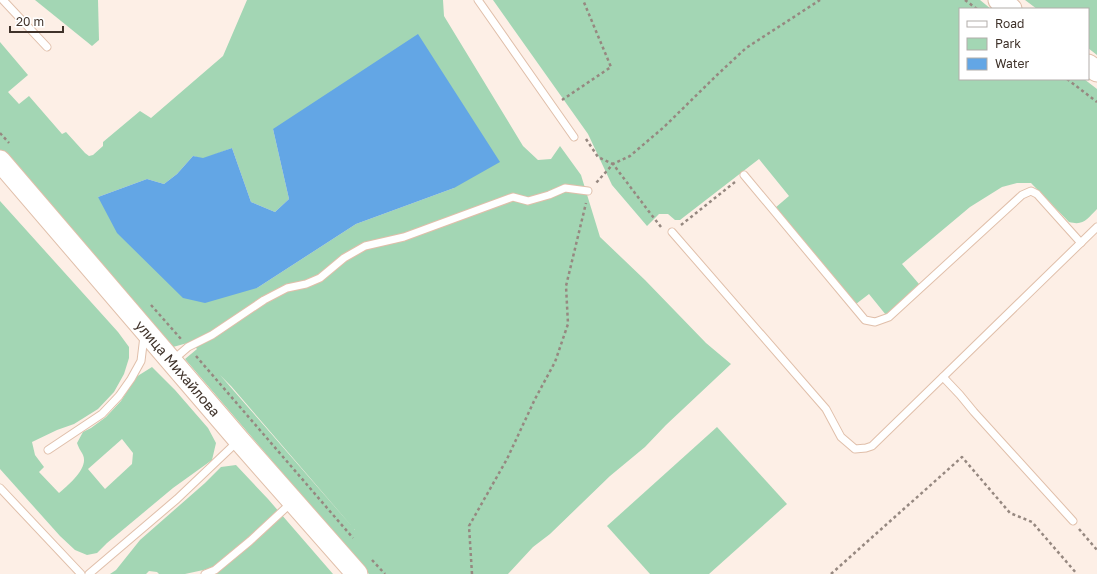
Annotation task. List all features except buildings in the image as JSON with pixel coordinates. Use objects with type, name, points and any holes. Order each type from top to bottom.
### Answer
[{"type":"street","points":[[999,0],[1010,8]]},
{"type":"street","name":"улица Михайлова","points":[[0,162],[354,572]]},
{"type":"lane","points":[[3,0],[47,47]]},
{"type":"lane","points":[[478,0],[574,137]]},
{"type":"lane","points":[[744,175],[865,320],[875,322],[889,317],[1022,195],[1031,191],[1037,194],[1081,243]]},
{"type":"lane","points":[[172,361],[188,347],[212,335],[264,300],[287,288],[306,284],[320,278],[344,258],[366,246],[404,237],[513,197],[528,201],[549,195],[565,188],[588,191]]},
{"type":"lane","points":[[672,232],[826,409],[841,437],[855,449],[872,446],[1097,227]]},
{"type":"lane","points":[[48,450],[102,414],[119,396],[141,361],[145,330]]},
{"type":"lane","points":[[943,377],[960,394],[974,412],[1073,521]]},
{"type":"lane","points":[[89,574],[177,499],[239,440]]},
{"type":"lane","points":[[0,488],[81,574]]},
{"type":"lane","points":[[205,574],[215,570],[250,541],[293,501]]},
{"type":"path","points":[[561,100],[611,67],[583,0]]},
{"type":"path","points":[[472,574],[469,526],[507,459],[534,399],[555,362],[568,324],[566,286],[588,191],[613,164],[630,156],[664,127],[746,48],[820,0]]},
{"type":"path","points":[[965,0],[976,8],[978,4]]},
{"type":"path","points":[[1068,80],[1097,102]]},
{"type":"path","points":[[588,141],[598,157],[613,164],[668,235],[744,175]]},
{"type":"path","points":[[830,574],[962,457],[1010,513],[1032,522],[1077,574]]},
{"type":"path","points":[[1073,521],[1097,550]]},
{"type":"green space","points":[[35,0],[98,0],[99,40],[92,46]]},
{"type":"green space","points":[[247,0],[443,0],[444,16],[523,146],[538,160],[551,159],[560,146],[581,175],[600,237],[645,280],[706,343],[731,364],[666,425],[645,447],[610,476],[550,534],[533,547],[508,574],[369,574],[185,359],[197,349],[191,342],[173,347],[0,150],[0,42],[28,75],[8,92],[19,104],[29,96],[62,134],[66,132],[89,156],[93,155],[103,146],[103,142],[140,111],[151,118],[223,56]],"holes":[[[273,129],[454,188],[356,224],[257,288],[98,197],[147,179],[164,184],[177,174],[193,156],[203,159],[232,148],[251,202],[275,212],[289,199]],[[220,375],[231,386],[355,530]]]},
{"type":"green space","points":[[493,0],[980,0],[990,8],[959,8],[959,80],[1085,80],[1097,89],[1097,209],[1085,221],[1078,223],[1069,222],[1031,183],[1017,183],[1002,187],[970,207],[902,264],[919,284],[886,315],[869,294],[856,304],[775,208],[789,196],[759,159],[680,220],[675,220],[668,214],[659,214],[647,226],[612,185],[588,134]]},
{"type":"green space","points":[[1025,0],[1097,0],[1097,55],[1089,49],[1089,8],[1036,8]]},
{"type":"green space","points":[[0,201],[118,332],[129,347],[129,358],[124,374],[114,392],[98,409],[74,424],[32,442],[35,455],[44,467],[39,472],[59,493],[67,486],[77,476],[83,465],[83,455],[77,443],[83,432],[106,417],[121,401],[136,377],[152,367],[175,390],[208,428],[216,443],[212,460],[173,488],[97,553],[87,555],[75,550],[60,536],[0,469]],"holes":[[[122,439],[133,453],[132,464],[105,489],[88,469]]]},
{"type":"green space","points":[[717,427],[787,504],[709,574],[650,574],[607,526]]},
{"type":"green space","points":[[236,465],[268,499],[333,574],[210,574],[208,569],[185,574],[159,574],[157,572],[149,571],[146,574],[110,574],[116,570],[140,540],[221,467]]},
{"type":"water","points":[[418,34],[500,162],[454,188],[356,224],[257,288],[205,303],[183,298],[117,233],[98,197],[147,179],[164,184],[177,174],[193,156],[203,158],[232,148],[251,202],[275,212],[289,199],[273,129]]}]
